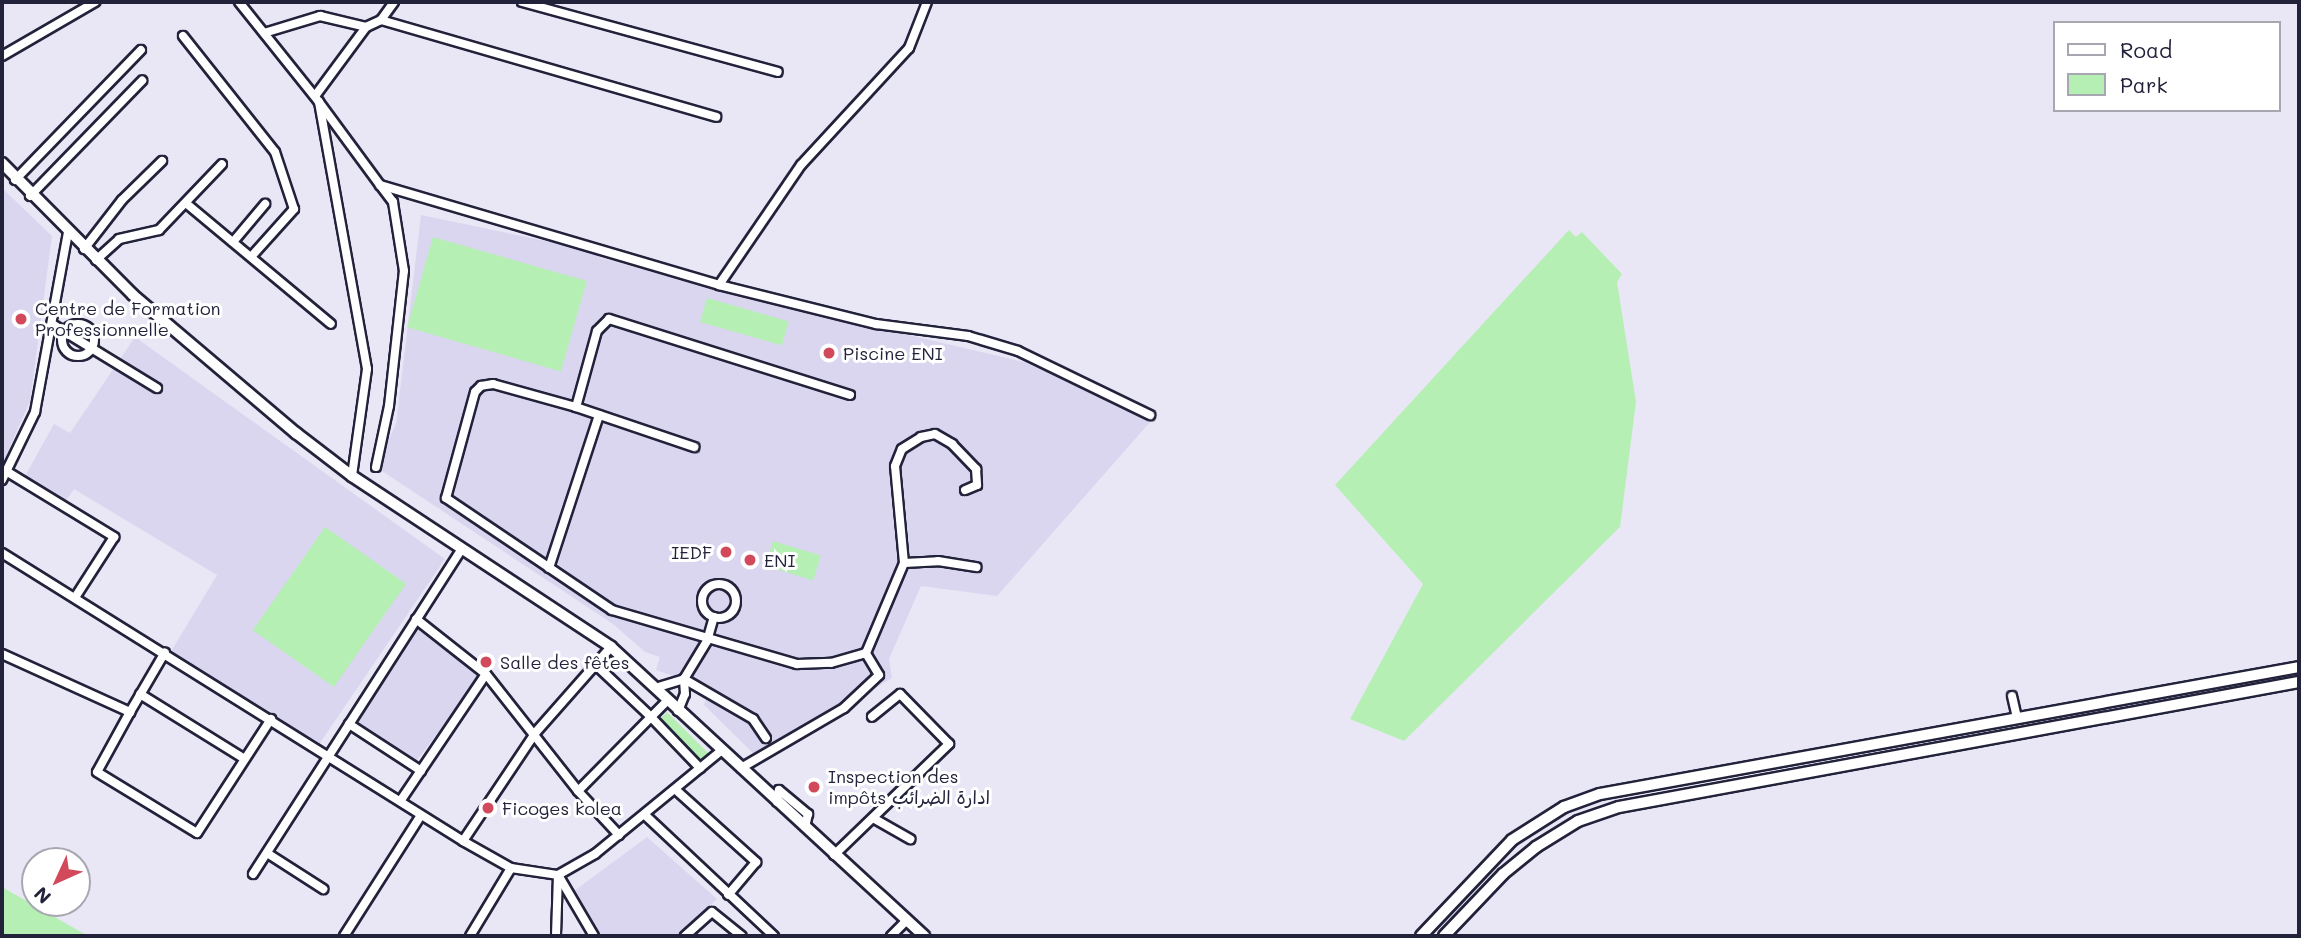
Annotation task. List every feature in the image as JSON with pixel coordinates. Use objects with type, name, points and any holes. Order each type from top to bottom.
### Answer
[{"type":"main road","points":[[2,163],[30,196],[84,249],[258,402],[352,476],[611,647],[907,920],[919,935]]},
{"type":"main road","points":[[1421,936],[1512,841],[1580,801],[1644,785],[2299,667]]},
{"type":"main road","points":[[1444,936],[1503,874],[1536,847],[1578,821],[1619,807],[2299,682]]},
{"type":"street","points":[[2,56],[95,2]]},
{"type":"street","points":[[239,2],[317,99],[393,202],[404,271],[389,406],[376,467]]},
{"type":"street","points":[[352,476],[367,369],[317,99],[366,27],[381,20],[394,2]]},
{"type":"street","points":[[522,2],[778,72]]},
{"type":"street","points":[[719,285],[802,165],[909,48],[927,2]]},
{"type":"street","points":[[264,33],[320,16],[366,27]]},
{"type":"street","points":[[381,20],[716,117]]},
{"type":"street","points":[[183,36],[275,152],[294,209],[251,257]]},
{"type":"street","points":[[15,180],[141,50]]},
{"type":"street","points":[[30,196],[142,81]]},
{"type":"street","points":[[84,249],[162,161]]},
{"type":"street","points":[[96,260],[119,239],[159,230],[187,204],[193,190],[222,164]]},
{"type":"street","points":[[380,185],[719,285],[876,324],[968,336],[1018,351],[1150,415]]},
{"type":"street","points":[[187,204],[331,324]]},
{"type":"street","points":[[233,242],[265,204]]},
{"type":"street","points":[[2,480],[35,412],[68,233]]},
{"type":"street","points":[[576,407],[597,331],[609,319],[850,395]]},
{"type":"street","points":[[52,324],[158,388]]},
{"type":"street","points":[[73,324],[85,325],[94,336],[92,348],[80,356],[68,353],[62,343],[64,331],[73,324]]},
{"type":"street","points":[[694,447],[576,407],[493,384],[481,386],[475,392],[446,498],[612,610],[707,640],[797,664],[831,663],[866,653]]},
{"type":"street","points":[[550,568],[599,415]]},
{"type":"street","points":[[866,653],[904,563],[895,466],[902,449],[920,436],[935,434],[952,444],[976,469],[977,485],[965,490]]},
{"type":"street","points":[[6,471],[114,537],[76,596]]},
{"type":"street","points":[[253,874],[462,548]]},
{"type":"street","points":[[2,553],[76,596],[421,815],[511,869],[558,875],[575,868],[645,815],[721,751]]},
{"type":"street","points":[[904,563],[938,561],[977,567]]},
{"type":"street","points":[[712,585],[726,586],[734,594],[734,607],[727,616],[714,617],[703,606],[704,593],[712,585]]},
{"type":"street","points":[[678,711],[685,694],[684,679],[707,640],[714,617]]},
{"type":"street","points":[[416,619],[486,674],[536,732],[578,791],[619,835]]},
{"type":"street","points":[[463,841],[536,732],[611,647]]},
{"type":"street","points":[[165,653],[97,772],[197,833],[271,719]]},
{"type":"street","points":[[741,768],[844,708],[879,675],[866,653]]},
{"type":"street","points":[[2,654],[130,712]]},
{"type":"street","points":[[596,666],[700,768]]},
{"type":"street","points":[[401,800],[486,674]]},
{"type":"street","points":[[655,688],[684,679],[753,719],[766,738]]},
{"type":"street","points":[[140,694],[245,759]]},
{"type":"street","points":[[834,855],[949,744],[900,694],[872,717]]},
{"type":"street","points":[[2012,696],[2017,717]]},
{"type":"street","points":[[578,791],[667,700]]},
{"type":"street","points":[[349,724],[421,771]]},
{"type":"street","points":[[676,790],[756,862],[728,895]]},
{"type":"street","points":[[344,936],[421,815]]},
{"type":"street","points":[[645,815],[774,936]]},
{"type":"street","points":[[873,818],[910,839]]},
{"type":"street","points":[[267,853],[323,889]]},
{"type":"street","points":[[470,936],[511,869]]},
{"type":"street","points":[[556,936],[558,875]]},
{"type":"street","points":[[558,875],[594,936]]},
{"type":"street","points":[[685,936],[712,912],[742,936]]},
{"type":"street","points":[[891,936],[907,920]]},
{"type":"shaded area","name":"Centre de Formation Professionnelle","points":[[2,188],[52,236],[30,401],[2,465]]},
{"type":"shaded area","points":[[421,215],[589,250],[601,258],[788,307],[1024,362],[1151,421],[997,596],[921,586],[889,659],[892,678],[759,759],[704,705],[709,688],[656,670],[660,657],[645,652],[613,624],[376,467],[396,424]]},
{"type":"shaded area","points":[[135,337],[445,559],[320,743],[170,653],[217,575],[74,489],[65,502],[25,476],[54,424],[70,433]]},
{"type":"shaded area","points":[[417,629],[480,677],[413,766],[350,718]]},
{"type":"shaded area","points":[[647,837],[717,899],[677,936],[603,936],[590,924],[574,891]]},
{"type":"green space","points":[[1569,230],[1576,237],[1582,232],[1622,274],[1617,282],[1636,402],[1620,527],[1404,741],[1350,719],[1423,584],[1335,485]]},
{"type":"green space","points":[[433,237],[587,281],[561,371],[407,327]]},
{"type":"green space","points":[[707,298],[789,321],[782,345],[700,322]]},
{"type":"green space","points":[[325,527],[406,584],[334,687],[253,630]]},
{"type":"green space","points":[[773,541],[821,556],[813,580],[765,566]]},
{"type":"green space","points":[[667,712],[709,754],[702,761],[660,719]]},
{"type":"green space","points":[[2,887],[21,898],[21,917],[55,917],[88,936],[2,936]]},
{"type":"place","name":"Centre de Formation Professionnelle","points":[[21,319]]},
{"type":"place","name":"Piscine ENI","points":[[829,353]]},
{"type":"place","name":"IEDF","points":[[726,552]]},
{"type":"place","name":"ENI","points":[[750,560]]},
{"type":"place","name":"Salle des fêtes","points":[[486,662]]},
{"type":"place","name":"Inspection des impôts ادارة الضرائب","points":[[814,787]]},
{"type":"place","name":"Ficoges kolea","points":[[488,808]]}]
